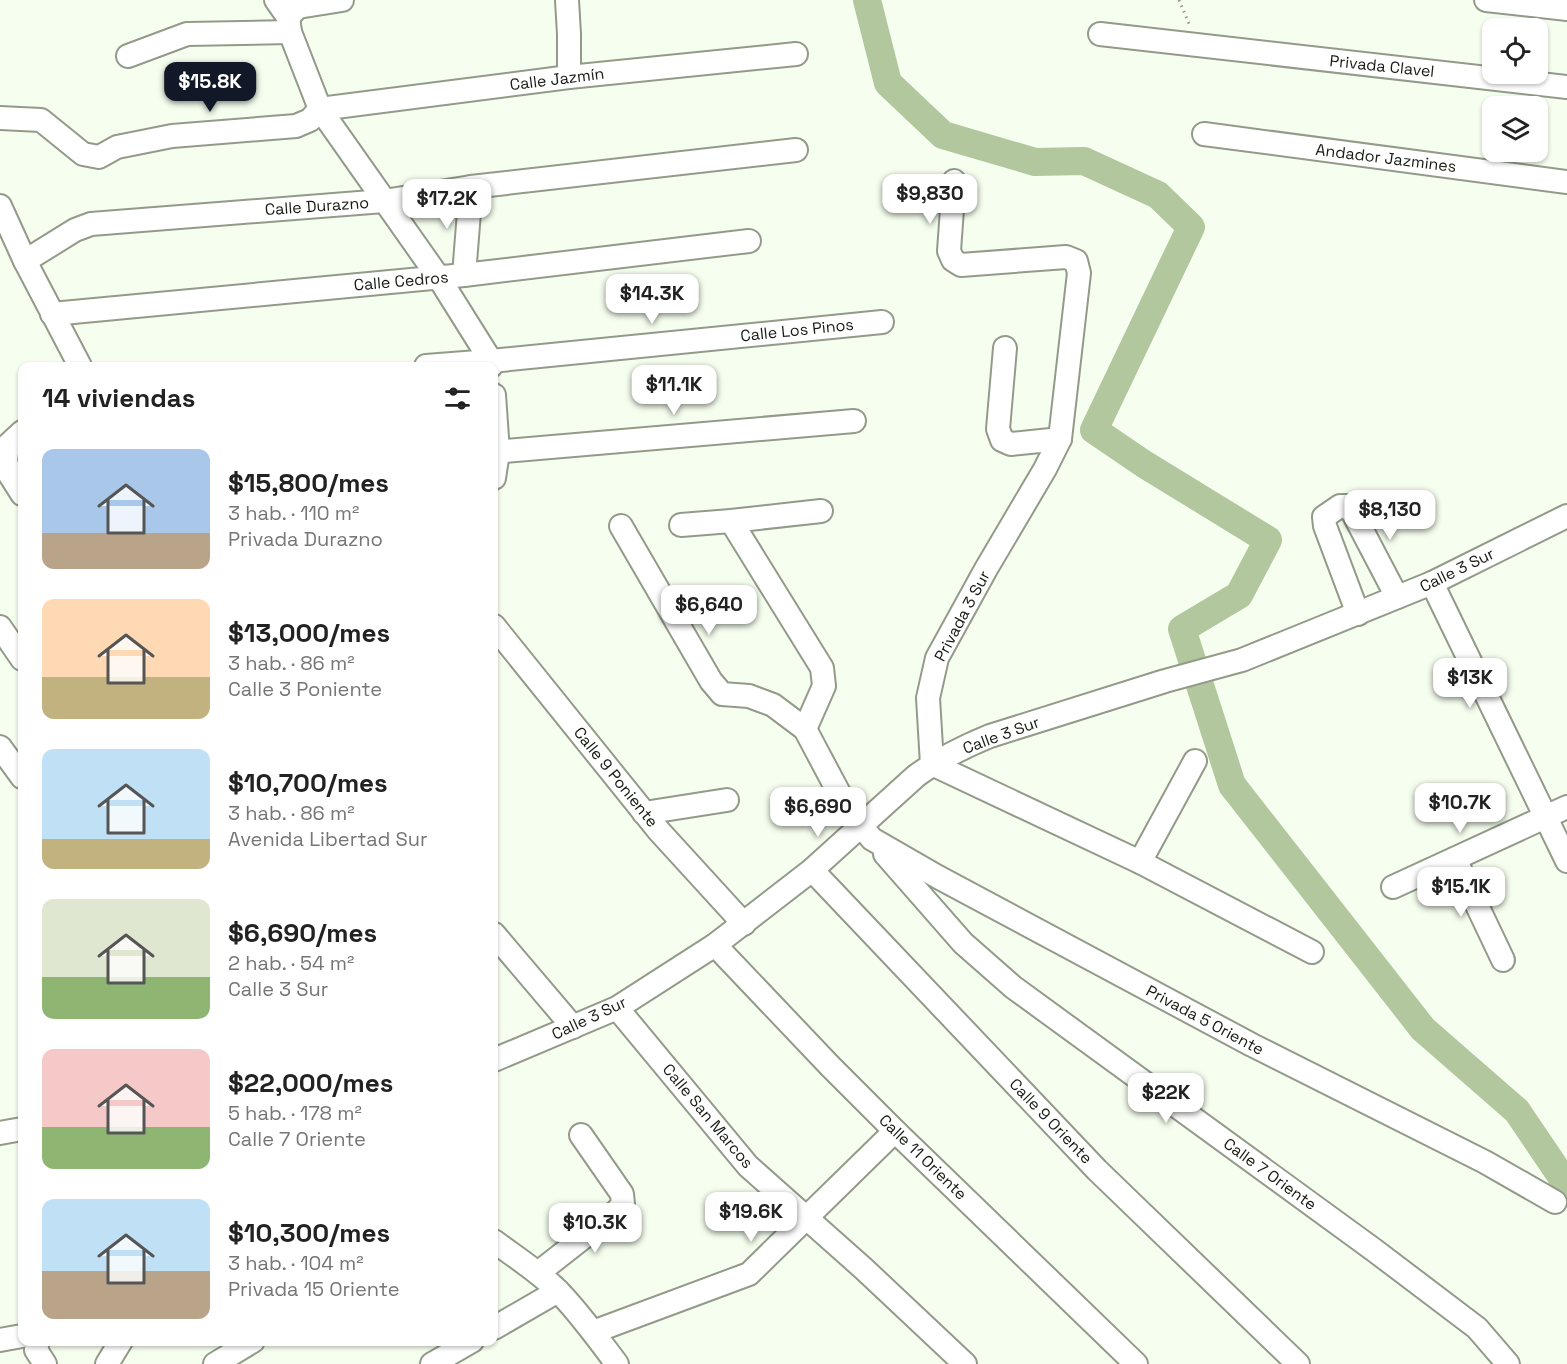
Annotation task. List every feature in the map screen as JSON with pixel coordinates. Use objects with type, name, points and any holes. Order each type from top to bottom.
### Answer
[{"type":"street","points":[[128,56],[188,34],[284,16],[298,7],[342,0]]},
{"type":"street","points":[[567,0],[569,77]]},
{"type":"street","points":[[1486,0],[1567,9]]},
{"type":"street","points":[[284,16],[320,109],[439,278],[490,362]]},
{"type":"street","name":"Privada Clavel","points":[[1100,34],[1567,87]]},
{"type":"street","name":"Calle Jazmín","points":[[320,109],[569,77],[796,54]]},
{"type":"street","points":[[0,118],[42,120],[83,154],[99,157],[117,147],[172,136],[296,126],[310,120],[320,109]]},
{"type":"street","name":"Andador Jazmines","points":[[1204,134],[1567,182]]},
{"type":"street","name":"Calle Durazno","points":[[25,261],[75,230],[91,224],[384,201],[471,187],[796,150]]},
{"type":"street","name":"Privada 3 Sur","points":[[933,764],[928,698],[937,658],[986,569],[1046,469],[1060,439],[1079,273],[1076,261],[1066,257],[961,265],[953,260],[949,251],[954,181]]},
{"type":"street","points":[[464,275],[471,187]]},
{"type":"street","points":[[0,206],[5,230],[25,261],[78,362]]},
{"type":"street","name":"Calle Cedros","points":[[52,314],[439,278],[749,241]]},
{"type":"street","name":"Calle Los Pinos","points":[[498,363],[882,322]]},
{"type":"street","points":[[1005,348],[998,429],[1002,440],[1011,444],[1060,439]]},
{"type":"street","points":[[498,452],[854,421]]},
{"type":"street","points":[[10,444],[6,461],[10,475],[18,488]]},
{"type":"street","points":[[1358,614],[1325,526],[1324,517],[1340,506],[1348,506],[1353,513],[1397,597]]},
{"type":"street","points":[[681,525],[821,511]]},
{"type":"street","name":"Calle 3 Sur","points":[[498,1058],[617,1008],[715,945],[812,870],[867,833],[916,776],[962,748],[990,736],[1165,681],[1242,660],[1432,583],[1567,516]]},
{"type":"street","points":[[621,526],[711,681],[722,694],[749,696],[773,705],[805,729],[824,686],[822,668],[731,521]]},
{"type":"street","points":[[1432,583],[1567,861]]},
{"type":"street","points":[[0,627],[18,653]]},
{"type":"street","name":"Calle 9 Poniente","points":[[498,631],[659,831],[744,924]]},
{"type":"street","name":"Calle 7 Oriente","points":[[805,729],[848,810],[963,943],[1013,987],[1468,1321],[1477,1328],[1508,1364]]},
{"type":"street","points":[[1140,862],[1195,761]]},
{"type":"street","points":[[933,764],[1140,862],[1312,952]]},
{"type":"street","points":[[644,813],[727,800]]},
{"type":"street","points":[[1393,887],[1567,807]]},
{"type":"street","name":"Privada 5 Oriente","points":[[867,833],[938,877],[1252,1045],[1485,1162],[1555,1202]]},
{"type":"street","points":[[1455,859],[1503,960]]},
{"type":"street","name":"Calle 9 Oriente","points":[[812,870],[1097,1170],[1298,1364]]},
{"type":"street","points":[[498,939],[573,1027]]},
{"type":"street","name":"Calle 11 Oriente","points":[[715,945],[895,1131],[1136,1364]]},
{"type":"street","name":"Calle San Marcos","points":[[617,1008],[748,1166],[806,1216],[965,1364]]},
{"type":"street","points":[[0,1132],[18,1130]]},
{"type":"street","points":[[593,1332],[749,1274],[895,1131]]},
{"type":"street","points":[[538,1273],[618,1211],[623,1204],[622,1194],[581,1135]]},
{"type":"street","points":[[498,1244],[538,1273],[558,1291],[593,1332],[616,1364]]},
{"type":"street","points":[[498,1326],[558,1291]]},
{"type":"street","points":[[0,1340],[18,1344]]},
{"type":"street","points":[[107,1364],[118,1346]]},
{"type":"street","points":[[215,1364],[245,1346]]},
{"type":"street","points":[[432,1364],[463,1346]]},
{"type":"path","points":[[1179,0],[1197,45]]},
{"type":"waterway","points":[[867,0],[888,83],[943,135],[1035,162],[1084,161],[1158,195],[1191,227],[1094,430],[1144,464],[1268,540],[1239,595],[1182,629],[1232,785],[1423,1029],[1517,1111],[1567,1185]]}]
